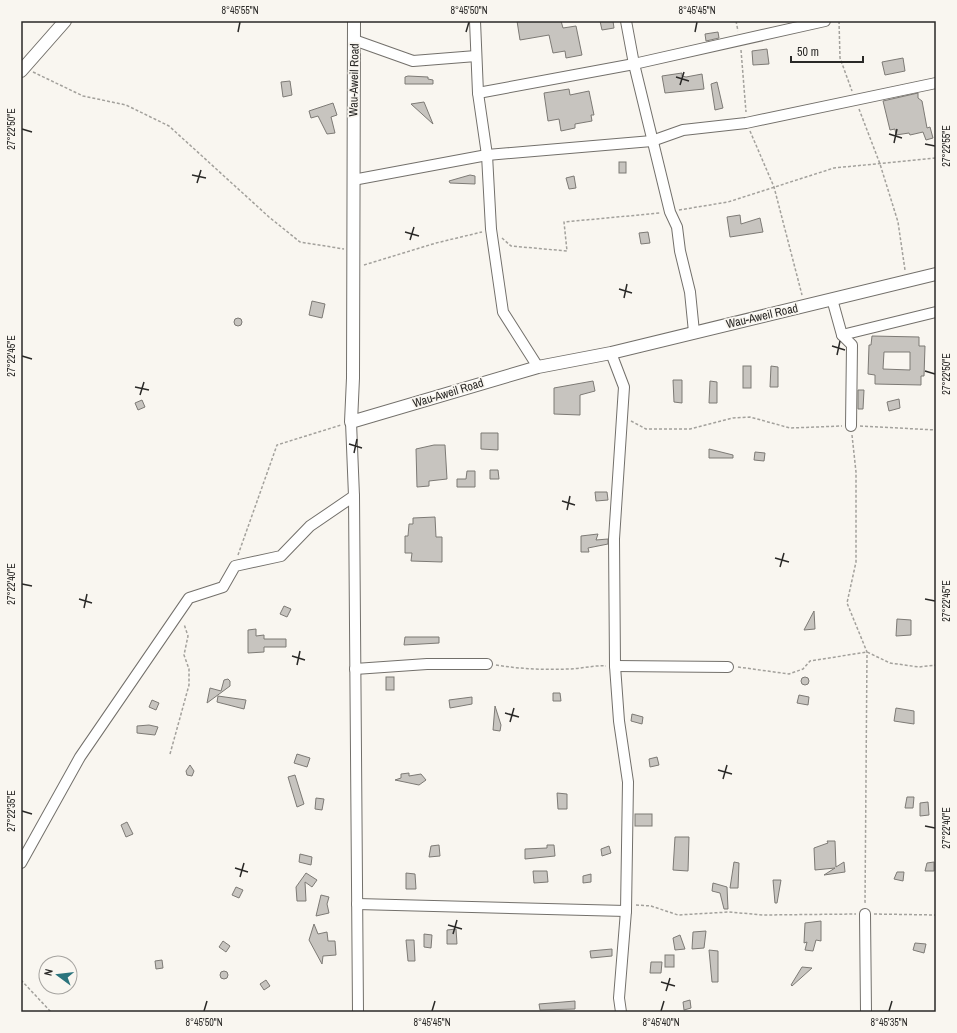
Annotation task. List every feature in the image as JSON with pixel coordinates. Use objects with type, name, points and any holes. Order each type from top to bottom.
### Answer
[{"type":"main road","points":[[22,69],[65,21]]},
{"type":"main road","name":"Wau-Aweil Road","points":[[354,21],[353,378],[351,422],[538,367],[611,353],[936,274]]},
{"type":"street","points":[[475,21],[478,93],[487,155],[491,229],[503,312],[538,367]]},
{"type":"street","points":[[626,21],[634,64],[652,141],[670,212],[678,227],[680,251],[690,292],[694,332]]},
{"type":"street","points":[[478,93],[634,64],[825,21]]},
{"type":"street","points":[[354,40],[413,61],[476,56]]},
{"type":"street","points":[[353,180],[487,155],[652,141],[683,130],[746,123],[936,83]]},
{"type":"street","points":[[832,299],[842,335],[852,345],[851,426]]},
{"type":"street","points":[[842,335],[936,312]]},
{"type":"street","points":[[611,353],[624,386],[614,539],[615,666],[619,721],[628,782],[626,911],[619,998],[621,1012]]},
{"type":"street","points":[[351,422],[354,496],[358,1012]]},
{"type":"street","points":[[21,863],[80,757],[189,598],[223,587],[235,566],[281,556],[310,526],[354,496]]},
{"type":"street","points":[[355,670],[427,664],[486,664]]},
{"type":"street","points":[[615,666],[728,667]]},
{"type":"street","points":[[357,904],[626,911]]},
{"type":"street","points":[[865,914],[866,1012]]},
{"type":"path","points":[[736,21],[740,39],[746,123],[774,187],[805,307]]},
{"type":"path","points":[[839,21],[840,58],[880,164],[898,222],[907,281]]},
{"type":"path","points":[[22,69],[83,96],[126,105],[169,126],[269,217],[300,242],[353,250]]},
{"type":"path","points":[[353,268],[436,243],[491,229],[511,246],[567,251],[564,222],[670,212],[728,202],[834,168],[936,158]]},
{"type":"path","points":[[622,412],[632,422],[646,429],[690,429],[733,418],[750,417],[790,428],[851,426],[936,430]]},
{"type":"path","points":[[235,566],[277,445],[351,422]]},
{"type":"path","points":[[851,426],[855,466],[856,562],[847,603],[867,652],[865,914]]},
{"type":"path","points":[[170,754],[189,680],[189,669],[184,655],[188,636],[178,614]]},
{"type":"path","points":[[728,667],[789,674],[803,669],[810,661],[867,652],[890,663],[919,667],[936,665]]},
{"type":"path","points":[[486,664],[518,669],[570,669],[593,665],[615,666]]},
{"type":"path","points":[[626,911],[635,904],[651,906],[678,915],[729,912],[764,915],[936,915]]},
{"type":"path","points":[[21,980],[50,1012]]},
{"type":"building","points":[[517,21],[561,21],[563,28],[576,26],[582,55],[566,58],[565,51],[553,53],[549,35],[520,40]]},
{"type":"building","points":[[600,21],[613,21],[614,28],[602,30]]},
{"type":"building","points":[[718,32],[719,38],[706,41],[705,34]]},
{"type":"building","points":[[767,49],[769,64],[753,65],[752,51]]},
{"type":"building","points":[[903,58],[905,71],[885,75],[882,62]]},
{"type":"building","points":[[682,73],[682,76],[686,77],[702,74],[704,89],[665,93],[662,76]]},
{"type":"building","points":[[405,77],[428,77],[428,79],[433,80],[433,84],[405,84]]},
{"type":"building","points":[[290,81],[292,95],[283,97],[281,82]]},
{"type":"building","points":[[717,82],[723,108],[715,110],[711,84]]},
{"type":"building","points":[[569,89],[570,95],[589,91],[594,115],[591,115],[592,121],[575,124],[575,128],[561,131],[559,119],[548,121],[544,93]]},
{"type":"building","points":[[918,93],[918,98],[922,101],[927,128],[930,127],[933,138],[926,140],[923,132],[910,135],[909,133],[896,135],[895,129],[890,130],[883,101]]},
{"type":"building","points":[[424,102],[433,124],[411,104]]},
{"type":"building","points":[[333,103],[337,115],[331,117],[335,133],[327,134],[318,116],[311,118],[309,111]]},
{"type":"building","points":[[619,162],[626,162],[626,173],[619,173]]},
{"type":"building","points":[[470,175],[475,176],[475,184],[450,183],[449,181]]},
{"type":"building","points":[[574,176],[576,188],[569,189],[566,178]]},
{"type":"building","points":[[740,215],[741,224],[760,218],[763,232],[730,237],[727,217]]},
{"type":"building","points":[[648,232],[650,243],[641,244],[639,233]]},
{"type":"building","points":[[312,301],[325,304],[322,318],[309,315]]},
{"type":"building","points":[[236,318],[240,318],[242,322],[240,326],[236,326],[234,324],[234,320]]},
{"type":"building","points":[[872,336],[919,337],[919,346],[925,346],[924,376],[921,376],[921,385],[875,384],[875,375],[868,374],[869,345],[871,345]],"holes":[[[884,352],[910,352],[910,370],[883,369]]]},
{"type":"building","points":[[743,366],[751,366],[751,388],[743,388]]},
{"type":"building","points":[[771,366],[778,367],[778,387],[770,387]]},
{"type":"building","points":[[673,380],[682,380],[682,403],[674,402]]},
{"type":"building","points":[[593,381],[595,391],[580,395],[580,415],[554,414],[554,388]]},
{"type":"building","points":[[710,381],[717,382],[717,403],[709,403]]},
{"type":"building","points":[[858,390],[864,390],[863,409],[858,409]]},
{"type":"building","points":[[899,399],[900,408],[889,411],[887,402]]},
{"type":"building","points":[[142,400],[145,407],[138,410],[135,403]]},
{"type":"building","points":[[481,433],[498,433],[498,450],[481,449]]},
{"type":"building","points":[[434,445],[445,445],[447,479],[429,481],[429,486],[417,487],[416,449]]},
{"type":"building","points":[[709,449],[733,455],[733,458],[709,458]]},
{"type":"building","points":[[755,452],[765,453],[764,461],[754,460]]},
{"type":"building","points":[[490,470],[498,470],[499,479],[490,479]]},
{"type":"building","points":[[467,471],[475,471],[475,487],[457,487],[457,479],[466,479]]},
{"type":"building","points":[[595,492],[607,492],[608,500],[596,501]]},
{"type":"building","points":[[435,517],[436,537],[442,537],[442,562],[411,561],[412,553],[405,553],[405,536],[408,536],[409,524],[413,524],[413,518]]},
{"type":"building","points":[[598,534],[596,540],[608,539],[608,544],[588,548],[589,552],[581,552],[581,536]]},
{"type":"building","points":[[284,606],[291,609],[287,617],[280,614]]},
{"type":"building","points":[[814,611],[815,629],[804,630]]},
{"type":"building","points":[[897,619],[911,620],[911,635],[896,636]]},
{"type":"building","points":[[256,629],[256,636],[264,635],[264,639],[286,639],[286,647],[264,647],[264,652],[248,653],[248,630]]},
{"type":"building","points":[[405,637],[439,637],[439,643],[404,645]]},
{"type":"building","points":[[386,677],[394,677],[394,690],[386,690]]},
{"type":"building","points":[[803,677],[807,677],[809,681],[807,685],[803,685],[801,683],[801,679]]},
{"type":"building","points":[[228,679],[230,681],[230,686],[207,703],[210,688],[221,691],[224,680]]},
{"type":"building","points":[[553,693],[560,693],[561,701],[553,701]]},
{"type":"building","points":[[799,695],[809,697],[808,705],[797,703]]},
{"type":"building","points":[[218,696],[246,700],[244,709],[217,702]]},
{"type":"building","points":[[472,697],[472,704],[450,708],[449,700]]},
{"type":"building","points":[[152,700],[159,703],[156,710],[149,707]]},
{"type":"building","points":[[495,706],[501,725],[500,731],[493,730]]},
{"type":"building","points":[[896,708],[914,711],[914,724],[894,721]]},
{"type":"building","points":[[632,714],[643,717],[642,724],[631,721]]},
{"type":"building","points":[[149,725],[158,727],[155,735],[137,733],[137,726]]},
{"type":"building","points":[[297,754],[310,758],[307,767],[294,763]]},
{"type":"building","points":[[657,757],[659,765],[650,767],[649,759]]},
{"type":"building","points":[[190,765],[194,771],[192,776],[187,775],[186,771]]},
{"type":"building","points":[[409,773],[409,776],[421,774],[426,780],[419,785],[395,780],[401,778],[401,774]]},
{"type":"building","points":[[295,775],[304,804],[297,807],[288,777]]},
{"type":"building","points":[[557,793],[567,794],[567,809],[558,809]]},
{"type":"building","points":[[907,797],[914,797],[913,808],[905,808]]},
{"type":"building","points":[[316,798],[324,799],[322,810],[315,809]]},
{"type":"building","points":[[928,802],[929,815],[920,816],[920,803]]},
{"type":"building","points":[[635,814],[652,814],[652,826],[635,826]]},
{"type":"building","points":[[127,822],[133,834],[126,837],[121,825]]},
{"type":"building","points":[[675,837],[689,837],[688,871],[673,870]]},
{"type":"building","points":[[827,841],[835,841],[836,867],[844,862],[845,872],[824,875],[835,868],[815,870],[814,848],[828,843]]},
{"type":"building","points":[[439,845],[440,856],[429,857],[431,846]]},
{"type":"building","points":[[547,845],[554,845],[555,856],[525,859],[525,849],[547,848]]},
{"type":"building","points":[[609,846],[611,853],[602,856],[601,849]]},
{"type":"building","points":[[300,854],[312,857],[311,865],[299,862]]},
{"type":"building","points":[[734,862],[739,863],[738,888],[730,888]]},
{"type":"building","points":[[934,862],[934,871],[925,871],[927,863]]},
{"type":"building","points":[[533,871],[547,871],[548,882],[534,883]]},
{"type":"building","points":[[897,872],[904,872],[903,881],[894,879]]},
{"type":"building","points":[[306,873],[317,880],[312,887],[305,882],[306,901],[297,901],[296,887]]},
{"type":"building","points":[[406,873],[415,874],[416,889],[406,889]]},
{"type":"building","points":[[591,874],[591,882],[583,883],[583,876]]},
{"type":"building","points":[[773,880],[781,880],[777,903],[775,903]]},
{"type":"building","points":[[713,883],[727,887],[728,909],[724,909],[720,893],[712,891]]},
{"type":"building","points":[[236,887],[243,890],[239,898],[232,895]]},
{"type":"building","points":[[321,895],[329,897],[327,904],[329,913],[316,916]]},
{"type":"building","points":[[821,921],[821,941],[816,940],[813,951],[805,950],[807,942],[804,943],[805,923]]},
{"type":"building","points":[[314,924],[318,934],[327,932],[328,941],[335,941],[336,955],[323,956],[322,964],[309,940]]},
{"type":"building","points":[[456,929],[457,944],[447,944],[447,930]]},
{"type":"building","points":[[706,931],[704,948],[692,949],[693,932]]},
{"type":"building","points":[[424,934],[432,935],[431,948],[424,947]]},
{"type":"building","points":[[680,935],[685,949],[675,950],[673,938]]},
{"type":"building","points":[[406,940],[414,940],[415,961],[408,961]]},
{"type":"building","points":[[223,941],[230,946],[226,952],[219,947]]},
{"type":"building","points":[[915,943],[926,944],[924,953],[913,950]]},
{"type":"building","points":[[612,949],[612,956],[591,958],[590,951]]},
{"type":"building","points":[[709,950],[718,951],[718,982],[712,982]]},
{"type":"building","points":[[665,955],[674,955],[674,967],[665,967]]},
{"type":"building","points":[[162,960],[163,968],[156,969],[155,961]]},
{"type":"building","points":[[651,962],[662,962],[661,973],[650,973]]},
{"type":"building","points":[[802,967],[812,968],[792,986],[791,985]]},
{"type":"building","points":[[222,971],[226,971],[228,975],[226,979],[222,979],[220,977],[220,973]]},
{"type":"building","points":[[266,980],[270,986],[264,990],[260,984]]},
{"type":"building","points":[[690,1000],[691,1008],[684,1010],[683,1002]]},
{"type":"building","points":[[575,1001],[575,1009],[540,1010],[539,1004]]}]
